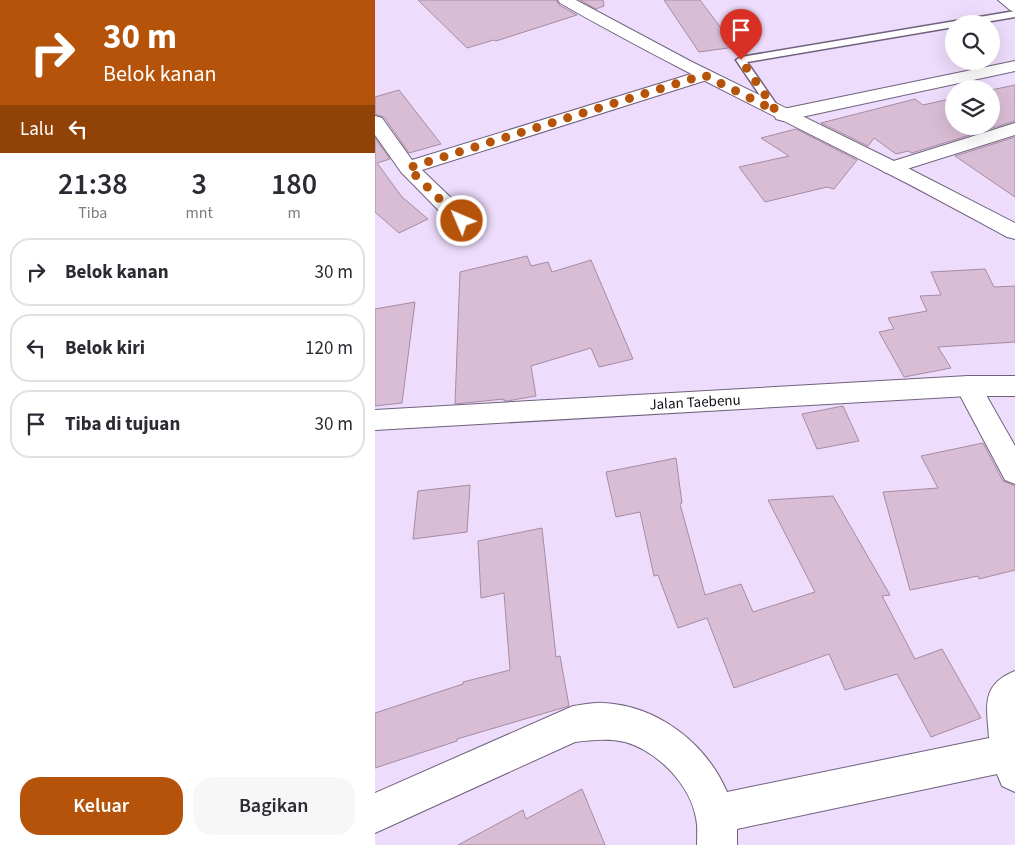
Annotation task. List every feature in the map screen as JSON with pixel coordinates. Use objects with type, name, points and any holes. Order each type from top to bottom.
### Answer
[{"type":"street","points":[[565,0],[647,46],[1015,232]]},
{"type":"street","points":[[1005,0],[1015,7]]},
{"type":"street","points":[[779,113],[1015,66]]},
{"type":"street","points":[[408,168],[704,75]]},
{"type":"street","points":[[375,122],[408,168],[462,221]]},
{"type":"street","points":[[891,168],[1015,129]]},
{"type":"street","points":[[968,386],[1015,472]]},
{"type":"street","name":"Jalan Taebenu","points":[[375,420],[968,386],[1015,386]]},
{"type":"street","points":[[375,813],[573,724],[604,721],[639,728],[674,748],[701,779],[716,830],[1012,763],[1004,700],[1015,688]]},
{"type":"lane","points":[[1000,16],[1015,14]]},
{"type":"lane","points":[[779,113],[741,60],[945,26]]},
{"type":"building","points":[[418,0],[556,0],[559,5],[577,15],[496,41],[467,48]]},
{"type":"building","points":[[580,0],[603,0],[604,6],[596,9]]},
{"type":"building","points":[[664,0],[700,0],[735,47],[699,52]]},
{"type":"building","points":[[1015,85],[1015,121],[1000,126],[1000,88]]},
{"type":"building","points":[[399,90],[441,144],[409,153],[384,117],[375,114],[375,97]]},
{"type":"building","points":[[915,99],[923,105],[945,100],[945,135],[970,135],[912,153],[908,151],[896,154],[874,138],[868,146],[821,123]]},
{"type":"building","points":[[796,129],[857,160],[834,189],[827,187],[765,202],[739,167],[789,156],[761,138]]},
{"type":"building","points":[[1015,137],[1015,197],[955,156]]},
{"type":"building","points":[[375,138],[390,159],[377,163],[402,197],[428,219],[399,233],[375,212]]},
{"type":"building","points":[[527,256],[531,266],[548,262],[552,272],[591,260],[633,359],[599,367],[591,348],[531,366],[536,396],[507,401],[504,401],[504,399],[455,404],[460,272]]},
{"type":"building","points":[[985,269],[994,287],[1015,286],[1015,342],[938,347],[951,368],[904,377],[879,332],[894,329],[888,318],[927,311],[920,296],[941,295],[931,272]]},
{"type":"building","points":[[415,302],[402,403],[375,406],[375,309]]},
{"type":"building","points":[[843,406],[859,441],[817,449],[802,414]]},
{"type":"building","points":[[983,443],[1003,481],[1015,486],[1015,570],[979,579],[978,576],[910,590],[883,492],[938,488],[921,456]]},
{"type":"building","points":[[676,458],[682,503],[680,504],[705,595],[741,584],[753,612],[815,592],[768,500],[833,496],[890,595],[882,596],[915,659],[942,649],[981,718],[931,737],[897,674],[845,690],[829,654],[734,688],[707,618],[678,628],[658,575],[654,576],[640,512],[616,517],[606,472]]},
{"type":"building","points":[[470,485],[467,532],[413,539],[418,491]]},
{"type":"building","points":[[542,528],[556,657],[560,656],[569,706],[457,739],[457,741],[375,768],[375,713],[463,684],[463,682],[510,670],[504,593],[481,598],[478,541]]},
{"type":"building","points":[[582,789],[605,845],[458,845],[523,810],[526,819]]},
{"type":"route","points":[[462,221],[408,168],[704,75],[776,111],[741,60]]}]
